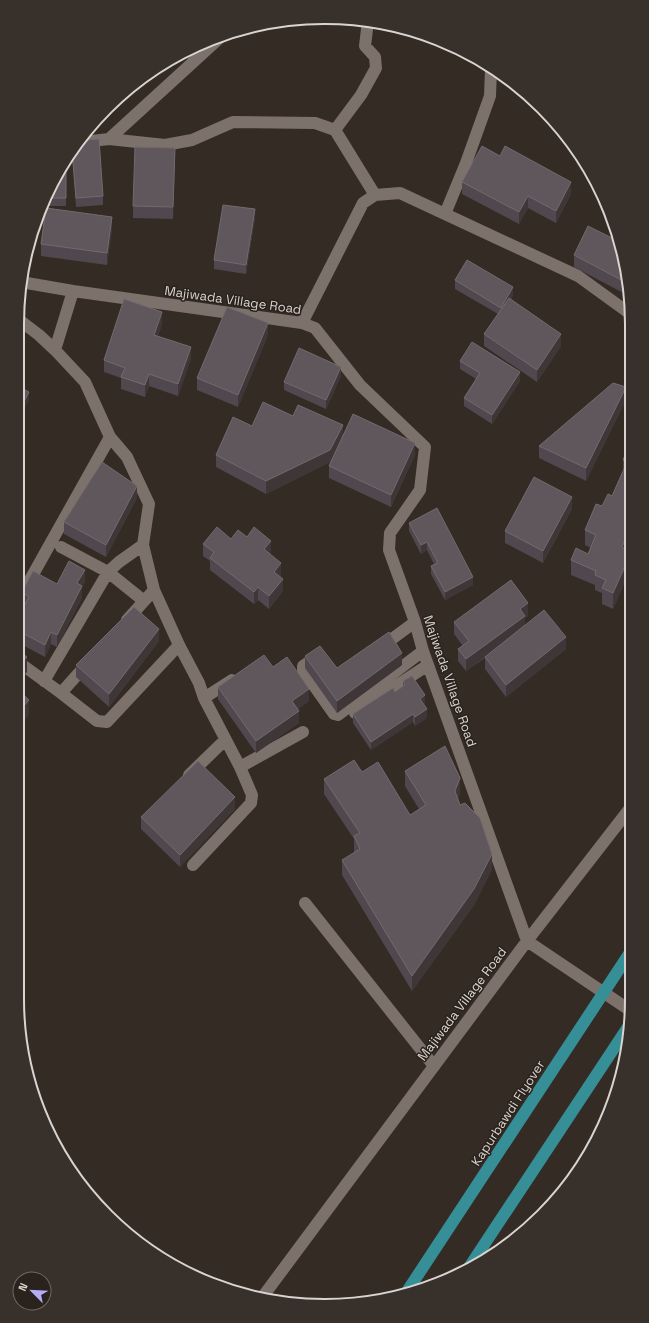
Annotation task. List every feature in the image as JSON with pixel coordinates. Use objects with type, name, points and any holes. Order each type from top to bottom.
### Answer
[{"type":"highway","name":"Kapurbawdi Flyover","points":[[410,1286],[625,960]]},
{"type":"highway","points":[[474,1259],[622,1036]]},
{"type":"street","points":[[334,130],[361,95],[376,68],[375,57],[365,46],[367,28]]},
{"type":"street","points":[[109,139],[209,47]]},
{"type":"street","points":[[445,214],[490,96],[491,75]]},
{"type":"street","points":[[87,141],[109,139],[165,145],[192,140],[233,122],[315,123],[334,130],[375,195]]},
{"type":"street","points":[[302,323],[363,203],[375,195],[400,193],[578,276],[624,309]]},
{"type":"street","name":"Majiwada Village Road","points":[[27,283],[302,323],[315,328],[360,385],[425,447],[420,490],[390,533],[389,550],[415,622],[423,651],[527,941],[266,1293]]},
{"type":"street","points":[[55,350],[74,291]]},
{"type":"street","points":[[24,324],[55,350],[85,382],[110,437],[127,457],[149,504],[143,545],[154,590],[199,683],[204,698],[240,766],[252,795],[251,803],[193,865]]},
{"type":"street","points":[[24,591],[110,437]]},
{"type":"street","points":[[44,680],[108,572],[143,545]]},
{"type":"street","points":[[61,547],[108,572],[144,601]]},
{"type":"street","points":[[118,630],[154,590]]},
{"type":"street","points":[[372,654],[415,622]]},
{"type":"street","points":[[390,640],[404,666]]},
{"type":"street","points":[[24,666],[97,720],[107,722],[179,644]]},
{"type":"street","points":[[327,663],[323,657],[319,655],[303,666],[302,670],[334,714],[338,715],[423,651]]},
{"type":"street","points":[[61,693],[92,659]]},
{"type":"street","points":[[355,713],[428,665]]},
{"type":"street","points":[[204,698],[241,674]]},
{"type":"street","points":[[240,766],[303,732]]},
{"type":"street","points":[[180,784],[225,740]]},
{"type":"street","points":[[625,815],[527,941],[625,1007]]},
{"type":"street","points":[[305,903],[434,1066]]},
{"type":"building","points":[[99,139],[103,196],[76,198],[73,161],[88,140]]},
{"type":"building","points":[[482,146],[500,156],[505,146],[571,182],[556,211],[528,196],[519,212],[462,182]]},
{"type":"building","points":[[135,147],[175,148],[173,207],[133,206]]},
{"type":"building","points":[[66,171],[66,198],[52,198]]},
{"type":"building","points":[[223,205],[255,209],[246,265],[214,260]]},
{"type":"building","points":[[48,208],[112,217],[107,253],[41,244],[45,215]]},
{"type":"building","points":[[588,226],[612,238],[621,280],[574,255]]},
{"type":"building","points":[[467,260],[513,287],[501,308],[455,280]]},
{"type":"building","points":[[509,298],[561,334],[537,370],[484,334]]},
{"type":"building","points":[[124,299],[162,312],[154,335],[191,347],[178,384],[149,374],[145,385],[121,377],[125,368],[104,360]]},
{"type":"building","points":[[227,307],[268,323],[238,395],[197,378]]},
{"type":"building","points":[[472,342],[520,372],[492,415],[464,398],[480,373],[460,361]]},
{"type":"building","points":[[299,348],[341,367],[326,400],[284,382]]},
{"type":"building","points":[[613,383],[625,387],[586,468],[539,446]]},
{"type":"building","points":[[24,389],[29,392],[24,402]]},
{"type":"building","points":[[263,402],[293,416],[298,405],[343,425],[330,450],[266,481],[216,455],[233,417],[252,426]]},
{"type":"building","points":[[353,414],[415,443],[391,495],[329,466]]},
{"type":"building","points":[[102,462],[137,486],[106,545],[64,522]]},
{"type":"building","points":[[625,467],[625,541],[622,547],[625,548],[625,566],[613,593],[602,588],[606,580],[595,575],[596,571],[571,560],[576,548],[588,554],[596,535],[585,530],[596,504],[602,506],[608,494],[612,496]]},
{"type":"building","points":[[534,477],[572,497],[543,551],[505,531]]},
{"type":"building","points":[[437,508],[473,577],[445,592],[431,566],[438,563],[427,542],[421,545],[409,523]]},
{"type":"building","points":[[217,527],[231,539],[238,530],[247,537],[254,527],[271,541],[264,549],[281,563],[274,572],[283,579],[269,596],[258,587],[254,592],[210,558],[214,552],[203,544]]},
{"type":"building","points":[[69,561],[85,570],[77,583],[82,586],[57,635],[51,632],[45,645],[24,634],[24,606],[29,597],[24,593],[24,588],[33,571],[57,584]]},
{"type":"building","points":[[511,580],[528,603],[520,609],[525,616],[466,659],[458,649],[469,641],[454,622]]},
{"type":"building","points":[[134,607],[159,629],[109,694],[76,665]]},
{"type":"building","points":[[544,610],[566,637],[506,685],[485,657]]},
{"type":"building","points":[[389,632],[402,653],[337,701],[305,656],[320,646],[337,668]]},
{"type":"building","points":[[264,655],[273,667],[287,657],[309,689],[292,701],[299,711],[256,741],[218,687]]},
{"type":"building","points":[[412,676],[425,695],[420,699],[427,709],[415,717],[413,714],[371,742],[353,714],[393,688],[395,692],[405,685],[403,681]]},
{"type":"building","points":[[24,695],[29,700],[24,706]]},
{"type":"building","points":[[445,746],[460,778],[455,791],[460,805],[465,803],[480,818],[492,854],[474,889],[412,976],[342,860],[360,849],[354,836],[360,833],[324,779],[354,760],[362,772],[378,762],[410,815],[426,805],[405,771]]},
{"type":"building","points":[[198,761],[235,797],[180,855],[141,817]]}]
